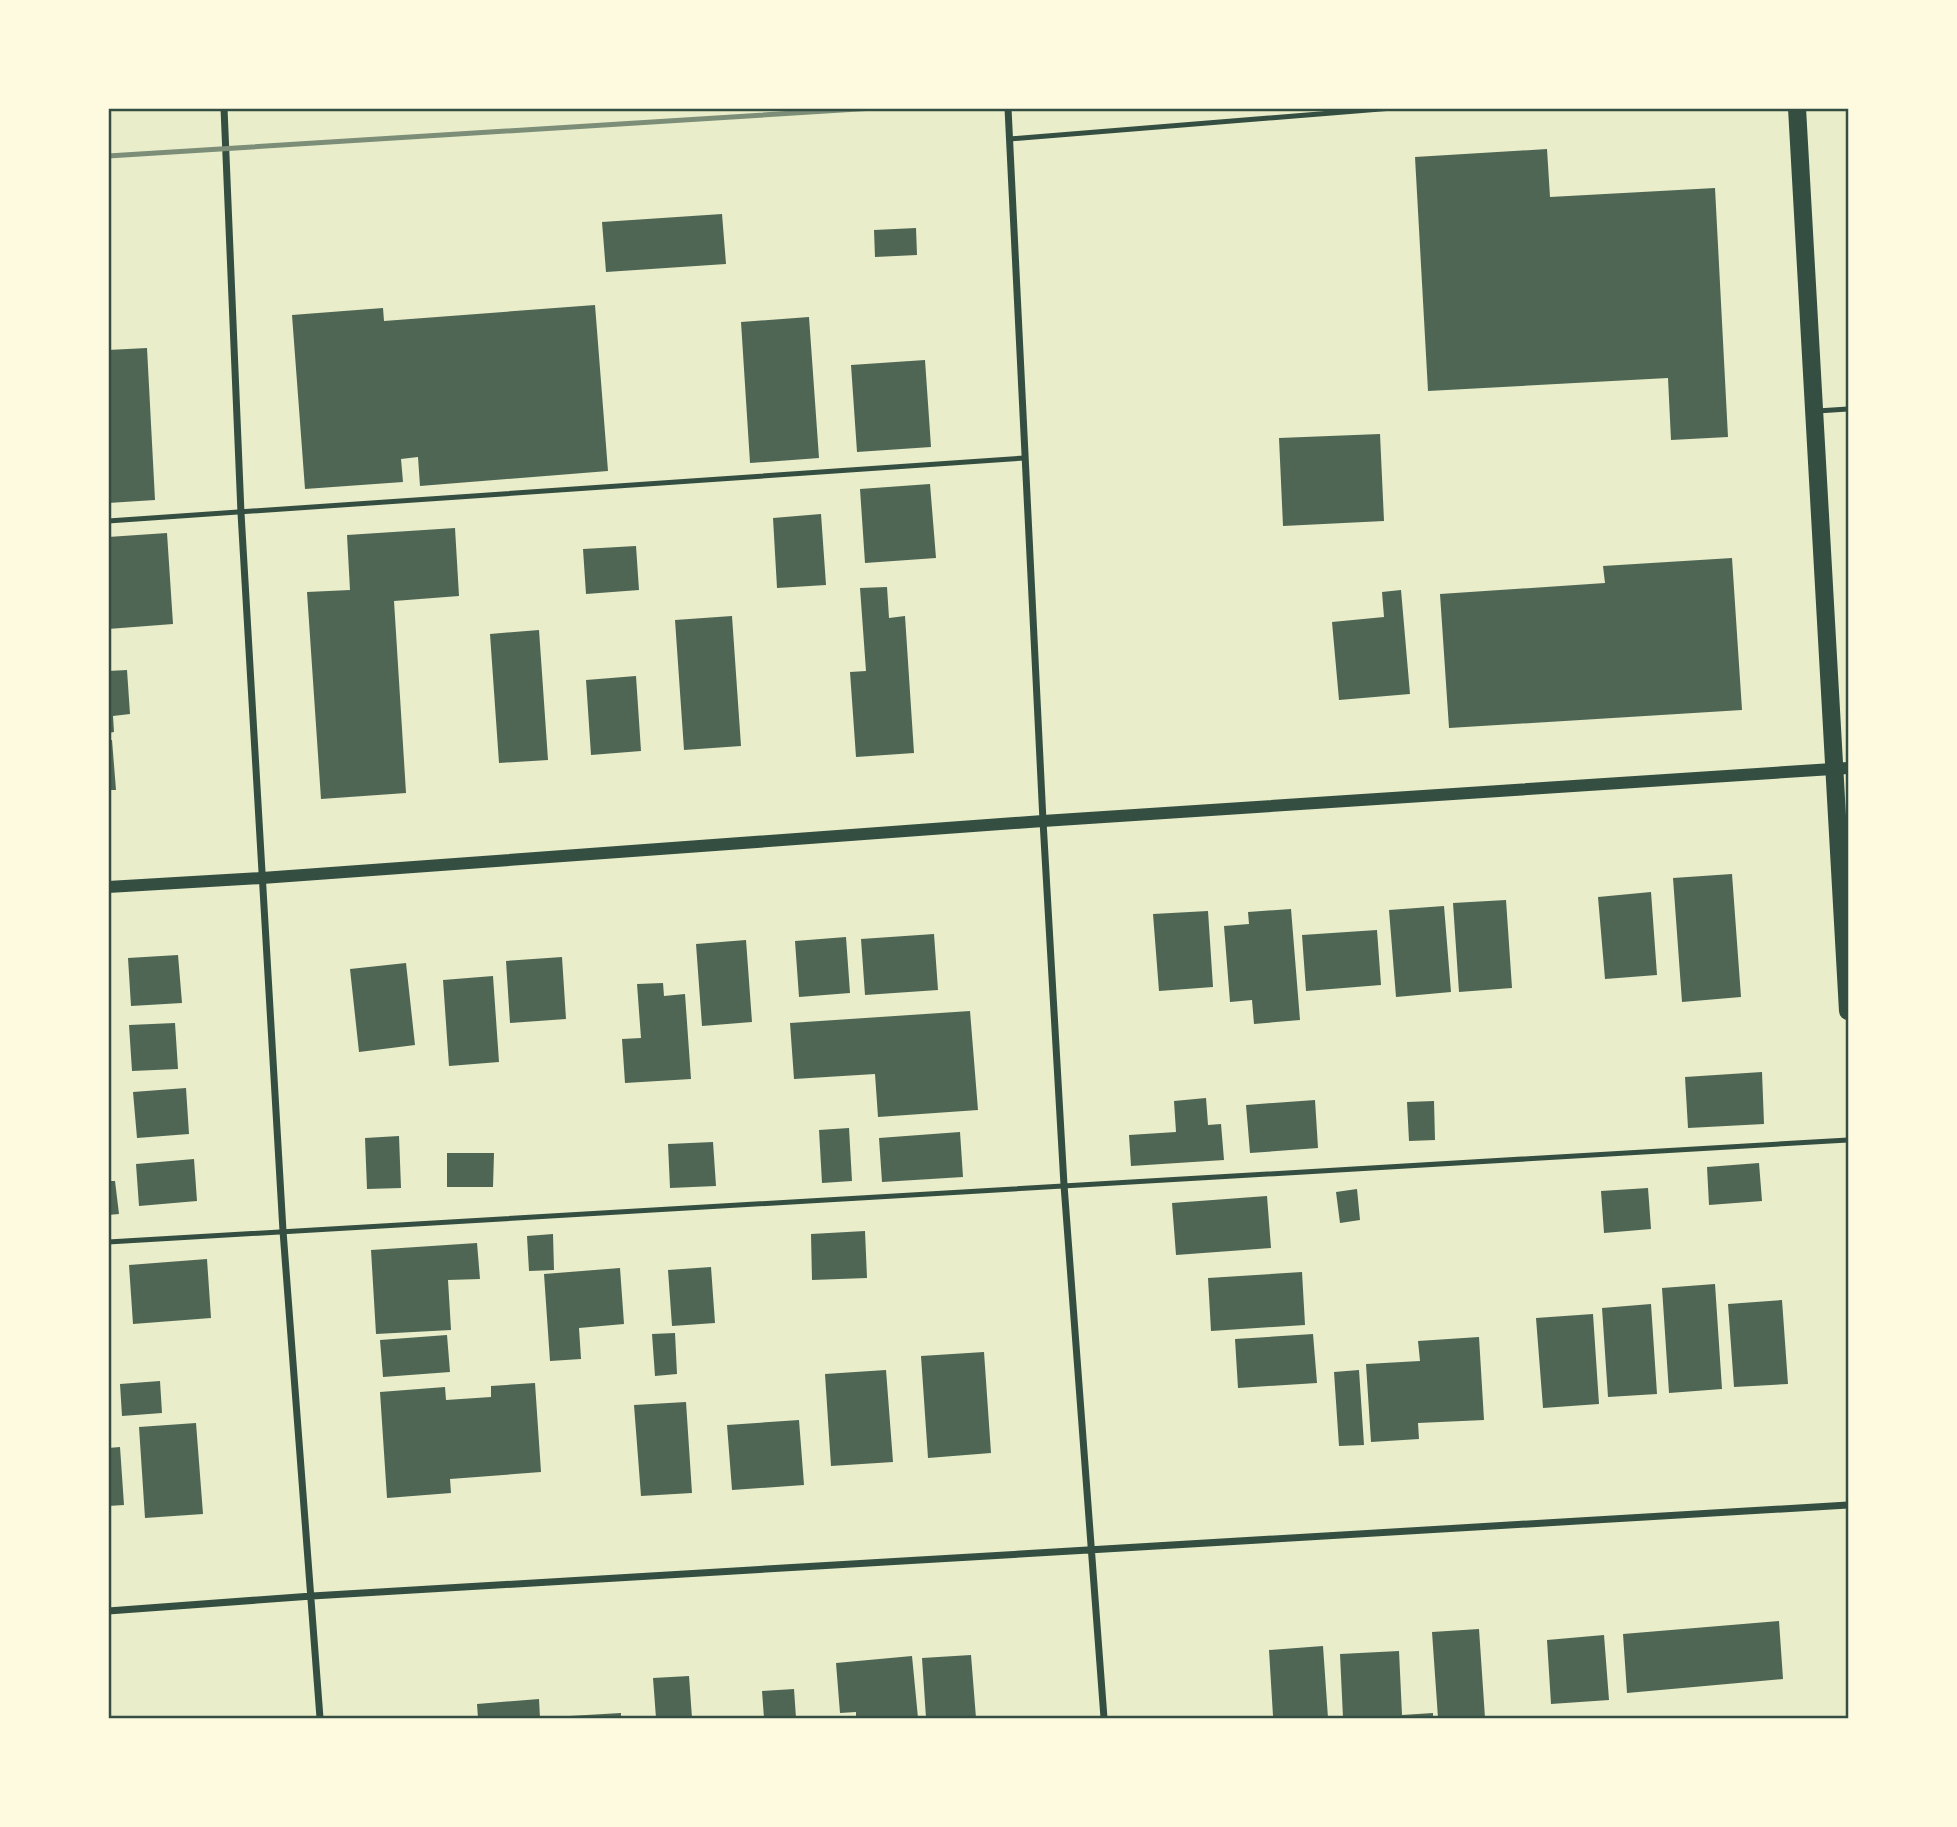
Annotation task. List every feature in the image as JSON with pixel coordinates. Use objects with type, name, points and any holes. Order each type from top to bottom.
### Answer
[{"type":"main road","points":[[1797,108],[1814,411],[1842,769],[1849,1011]]},
{"type":"street","points":[[223,108],[241,513],[283,1231],[320,1718]]},
{"type":"street","points":[[1008,108],[1064,1185],[1104,1718]]},
{"type":"street","points":[[108,887],[1043,821],[1842,769]]},
{"type":"street","points":[[108,1611],[1849,1505]]},
{"type":"lane","points":[[1010,139],[1393,108]]},
{"type":"lane","points":[[1814,411],[1849,409]]},
{"type":"lane","points":[[108,521],[1025,458]]},
{"type":"lane","points":[[108,1242],[1849,1140]]},
{"type":"building","points":[[1547,149],[1550,197],[1715,188],[1728,437],[1671,440],[1668,378],[1428,391],[1415,157]]},
{"type":"building","points":[[722,214],[726,264],[606,272],[602,222]]},
{"type":"building","points":[[916,228],[917,255],[875,257],[874,230]]},
{"type":"building","points":[[595,305],[608,471],[420,486],[418,457],[401,459],[403,482],[305,489],[292,315],[383,308],[384,321]]},
{"type":"building","points":[[809,317],[819,458],[750,463],[741,322]]},
{"type":"building","points":[[147,348],[155,500],[108,503],[108,350]]},
{"type":"building","points":[[925,360],[931,447],[857,452],[851,365]]},
{"type":"building","points":[[1380,434],[1384,521],[1283,526],[1279,438]]},
{"type":"building","points":[[930,484],[936,558],[865,563],[860,489]]},
{"type":"building","points":[[821,514],[826,585],[777,588],[773,518]]},
{"type":"building","points":[[455,528],[459,596],[394,601],[406,793],[321,799],[307,592],[350,590],[347,535]]},
{"type":"building","points":[[167,533],[173,624],[108,629],[108,537]]},
{"type":"building","points":[[636,546],[639,590],[586,594],[583,549]]},
{"type":"building","points":[[1732,558],[1742,710],[1449,728],[1440,594],[1605,583],[1603,566]]},
{"type":"building","points":[[887,587],[889,618],[905,616],[914,753],[856,757],[850,672],[866,671],[860,588]]},
{"type":"building","points":[[1401,590],[1410,694],[1339,700],[1332,622],[1384,617],[1382,592]]},
{"type":"building","points":[[732,616],[741,746],[684,750],[675,620]]},
{"type":"building","points":[[539,630],[548,760],[499,763],[490,634]]},
{"type":"building","points":[[127,670],[130,714],[113,716],[114,732],[108,733],[108,671]]},
{"type":"building","points":[[636,676],[641,751],[591,755],[586,680]]},
{"type":"building","points":[[108,740],[112,740],[116,790],[108,790]]},
{"type":"building","points":[[1732,874],[1741,997],[1682,1002],[1673,878]]},
{"type":"building","points":[[1651,892],[1657,975],[1605,979],[1598,897]]},
{"type":"building","points":[[1506,900],[1512,988],[1459,992],[1453,903]]},
{"type":"building","points":[[1444,906],[1451,992],[1396,997],[1389,910]]},
{"type":"building","points":[[1291,909],[1300,1020],[1254,1024],[1252,1000],[1230,1002],[1224,926],[1249,924],[1248,912]]},
{"type":"building","points":[[1208,911],[1213,987],[1159,991],[1153,914]]},
{"type":"building","points":[[1377,930],[1381,985],[1306,991],[1302,935]]},
{"type":"building","points":[[934,934],[938,990],[865,995],[861,939]]},
{"type":"building","points":[[846,937],[850,993],[799,997],[795,941]]},
{"type":"building","points":[[746,940],[752,1022],[702,1026],[696,944]]},
{"type":"building","points":[[178,955],[182,1003],[131,1006],[128,958]]},
{"type":"building","points":[[562,957],[566,1019],[510,1023],[506,961]]},
{"type":"building","points":[[406,963],[415,1045],[359,1052],[350,969]]},
{"type":"building","points":[[493,976],[499,1062],[449,1066],[443,980]]},
{"type":"building","points":[[663,983],[664,996],[685,994],[691,1079],[625,1083],[622,1039],[641,1038],[637,984]]},
{"type":"building","points":[[970,1011],[978,1110],[878,1117],[875,1074],[794,1079],[790,1023]]},
{"type":"building","points":[[175,1023],[178,1069],[132,1071],[129,1025]]},
{"type":"building","points":[[1762,1072],[1764,1124],[1688,1128],[1685,1077]]},
{"type":"building","points":[[186,1088],[189,1134],[137,1138],[133,1092]]},
{"type":"building","points":[[1206,1098],[1208,1125],[1221,1124],[1224,1160],[1131,1166],[1129,1135],[1176,1132],[1174,1101]]},
{"type":"building","points":[[1315,1100],[1318,1148],[1250,1153],[1246,1105]]},
{"type":"building","points":[[1434,1101],[1435,1140],[1409,1141],[1407,1102]]},
{"type":"building","points":[[849,1128],[852,1181],[822,1183],[819,1130]]},
{"type":"building","points":[[960,1132],[963,1177],[882,1182],[879,1138]]},
{"type":"building","points":[[399,1136],[401,1188],[367,1189],[365,1138]]},
{"type":"building","points":[[713,1142],[716,1186],[670,1188],[668,1144]]},
{"type":"building","points":[[447,1153],[494,1153],[493,1187],[447,1187]]},
{"type":"building","points":[[194,1159],[197,1201],[139,1206],[136,1164]]},
{"type":"building","points":[[1759,1163],[1762,1201],[1709,1205],[1707,1167]]},
{"type":"building","points":[[108,1181],[115,1181],[119,1214],[108,1215]]},
{"type":"building","points":[[1648,1188],[1651,1229],[1604,1233],[1601,1191]]},
{"type":"building","points":[[1357,1189],[1360,1220],[1340,1223],[1336,1192]]},
{"type":"building","points":[[1267,1196],[1271,1248],[1176,1255],[1172,1203]]},
{"type":"building","points":[[865,1231],[867,1278],[812,1280],[811,1234]]},
{"type":"building","points":[[553,1234],[554,1270],[529,1271],[527,1236]]},
{"type":"building","points":[[477,1243],[480,1279],[448,1280],[451,1330],[376,1334],[371,1250]]},
{"type":"building","points":[[207,1259],[211,1318],[133,1324],[129,1265]]},
{"type":"building","points":[[711,1267],[715,1323],[672,1326],[668,1270]]},
{"type":"building","points":[[620,1268],[624,1324],[579,1328],[581,1359],[550,1361],[544,1274]]},
{"type":"building","points":[[1302,1272],[1305,1325],[1211,1331],[1208,1278]]},
{"type":"building","points":[[1715,1284],[1722,1389],[1669,1393],[1662,1288]]},
{"type":"building","points":[[1782,1300],[1788,1384],[1734,1387],[1728,1304]]},
{"type":"building","points":[[1651,1304],[1657,1394],[1608,1397],[1602,1308]]},
{"type":"building","points":[[1593,1314],[1599,1404],[1543,1408],[1536,1318]]},
{"type":"building","points":[[675,1333],[677,1374],[655,1376],[652,1334]]},
{"type":"building","points":[[1313,1334],[1317,1383],[1238,1388],[1235,1339]]},
{"type":"building","points":[[447,1335],[450,1372],[383,1377],[380,1340]]},
{"type":"building","points":[[1479,1337],[1484,1420],[1418,1423],[1419,1439],[1371,1442],[1366,1364],[1420,1361],[1418,1341]]},
{"type":"building","points":[[984,1352],[991,1453],[928,1458],[921,1356]]},
{"type":"building","points":[[886,1370],[893,1462],[831,1466],[825,1374]]},
{"type":"building","points":[[1359,1370],[1364,1445],[1339,1446],[1334,1372]]},
{"type":"building","points":[[160,1381],[162,1413],[122,1416],[120,1384]]},
{"type":"building","points":[[535,1383],[541,1472],[450,1479],[451,1493],[387,1498],[380,1392],[445,1387],[446,1400],[491,1397],[491,1386]]},
{"type":"building","points":[[686,1402],[692,1493],[641,1496],[634,1405]]},
{"type":"building","points":[[799,1420],[804,1485],[732,1490],[727,1425]]},
{"type":"building","points":[[196,1423],[203,1514],[145,1518],[139,1427]]},
{"type":"building","points":[[120,1447],[124,1505],[108,1506],[108,1448]]},
{"type":"building","points":[[1779,1621],[1783,1679],[1627,1693],[1623,1634]]},
{"type":"building","points":[[1479,1629],[1485,1718],[1438,1718],[1432,1632]]},
{"type":"building","points":[[1604,1635],[1609,1700],[1551,1704],[1547,1640]]},
{"type":"building","points":[[1323,1646],[1328,1718],[1273,1716],[1269,1650]]},
{"type":"building","points":[[1399,1651],[1402,1715],[1433,1713],[1433,1718],[1343,1718],[1340,1654]]},
{"type":"building","points":[[971,1655],[976,1718],[926,1718],[922,1658]]},
{"type":"building","points":[[912,1656],[918,1718],[856,1718],[856,1712],[840,1713],[836,1663]]},
{"type":"building","points":[[689,1676],[692,1718],[656,1718],[653,1678]]},
{"type":"building","points":[[794,1689],[796,1718],[764,1718],[762,1691]]},
{"type":"building","points":[[539,1699],[540,1718],[478,1718],[477,1704]]},
{"type":"building","points":[[621,1713],[621,1718],[569,1716]]},
{"type":"railway","points":[[108,156],[874,108]]}]
